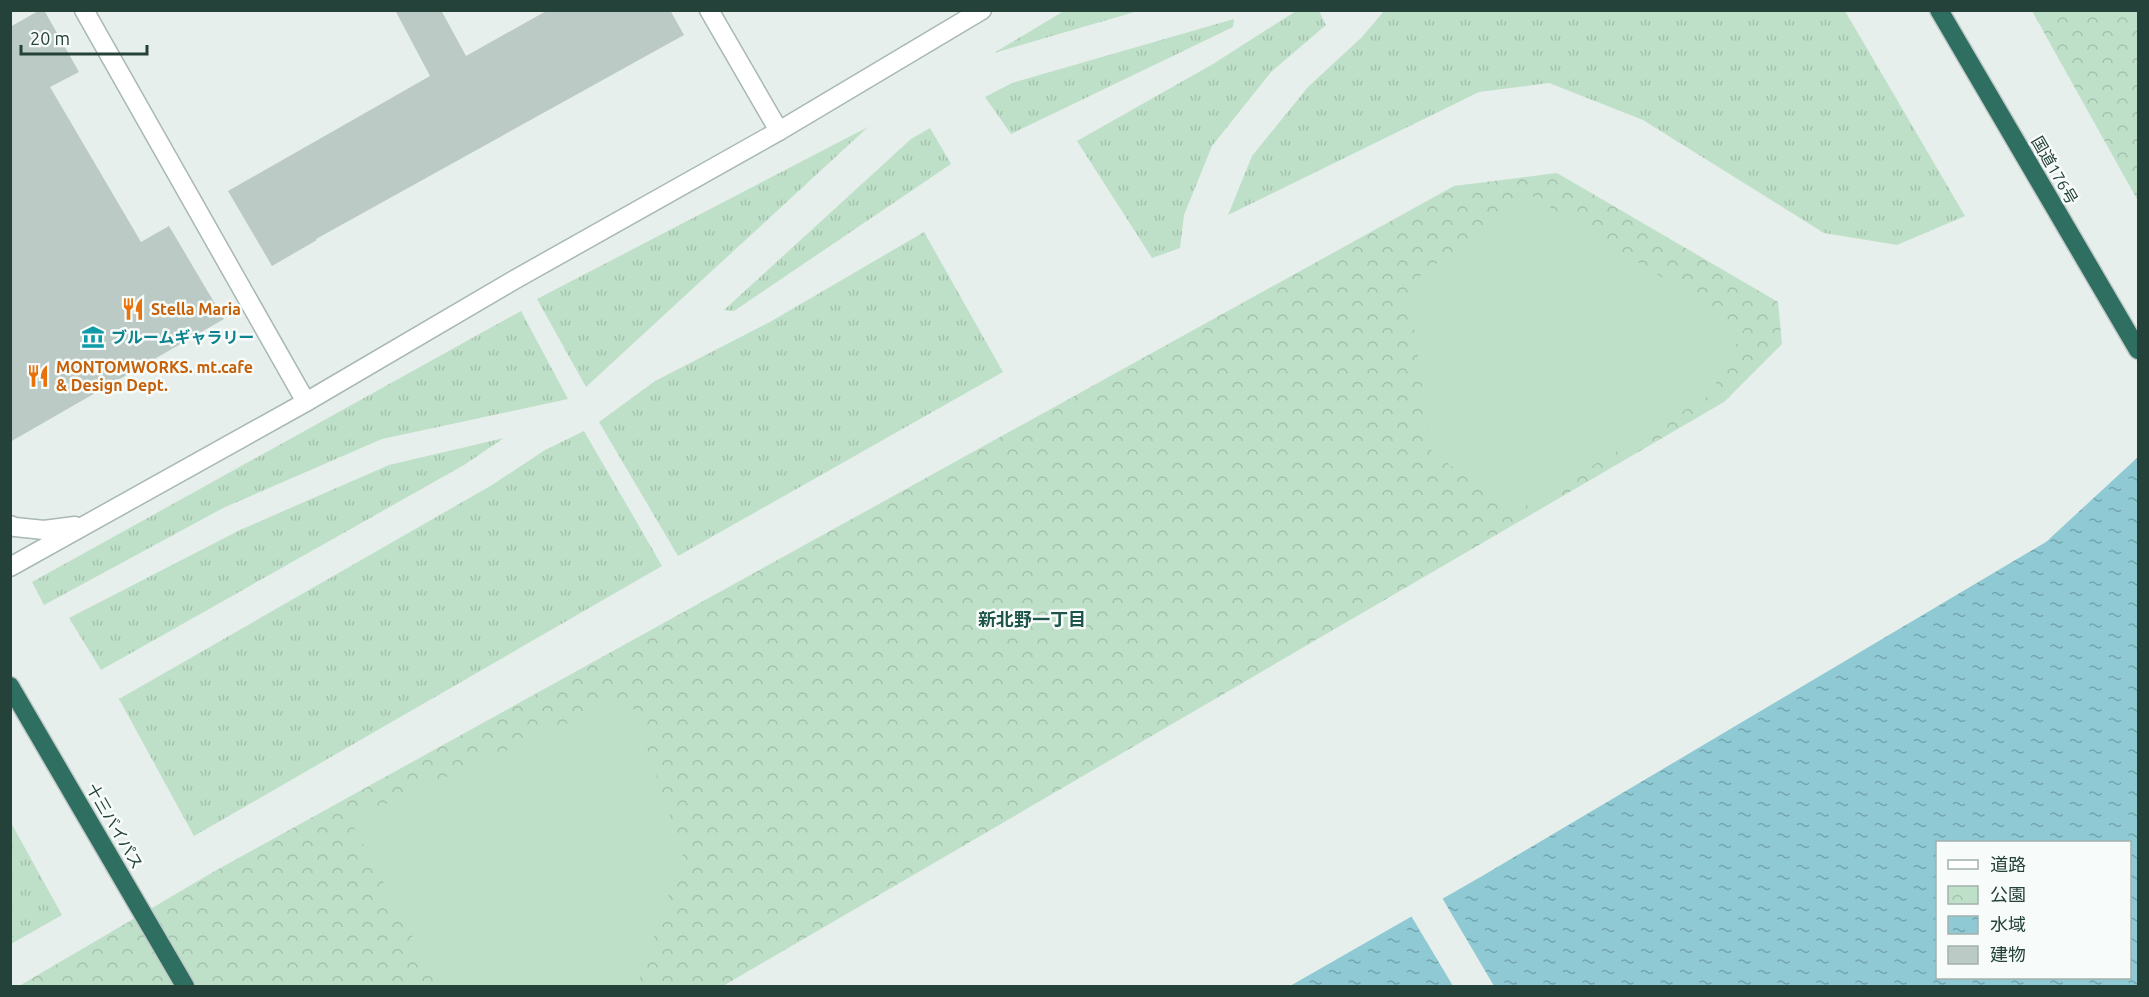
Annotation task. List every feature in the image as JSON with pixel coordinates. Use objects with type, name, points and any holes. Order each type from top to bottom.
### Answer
[{"type":"highway","name":"国道176号","points":[[1939,10],[2139,350]]},
{"type":"highway","name":"十三バイパス","points":[[10,686],[185,987]]},
{"type":"street","points":[[84,10],[306,402]]},
{"type":"street","points":[[709,10],[779,131]]},
{"type":"street","points":[[10,567],[306,402],[514,280],[779,131],[982,10]]},
{"type":"street","points":[[10,525],[44,530],[86,525]]},
{"type":"green space","points":[[1064,11],[1138,11],[994,53]]},
{"type":"green space","points":[[1296,11],[1319,11],[1326,25],[1271,72],[1212,146],[1184,215],[1180,248],[1152,258],[1077,141],[1213,64]]},
{"type":"green space","points":[[1384,11],[1845,11],[1965,216],[1897,245],[1824,233],[1643,120],[1549,83],[1479,92],[1228,215],[1252,156],[1308,87],[1362,37]]},
{"type":"green space","points":[[2032,11],[2138,11],[2138,201]]},
{"type":"green space","points":[[1234,19],[1233,27],[1011,134],[985,97],[1012,83]]},
{"type":"green space","points":[[868,127],[599,375],[586,387],[537,299]]},
{"type":"green space","points":[[930,128],[951,164],[734,311],[724,310],[911,139]]},
{"type":"green space","points":[[1557,173],[1778,302],[1782,344],[1724,402],[723,986],[19,986],[215,871],[1454,186]]},
{"type":"green space","points":[[1529,194],[1744,329],[1710,395],[1512,514],[1431,450],[1408,285]]},
{"type":"green space","points":[[924,232],[1003,372],[678,556],[599,422],[655,381],[770,322]]},
{"type":"green space","points":[[521,311],[568,399],[382,439],[223,508],[44,605],[32,582]]},
{"type":"green space","points":[[584,431],[662,566],[194,836],[119,699],[492,485],[545,450]]},
{"type":"green space","points":[[504,438],[464,465],[101,670],[69,618],[240,530],[389,465]]},
{"type":"green space","points":[[629,696],[683,854],[637,986],[439,986],[350,820]]},
{"type":"green space","points":[[10,821],[62,915],[11,944],[10,944]]},
{"type":"water","points":[[2138,457],[2138,986],[1290,986],[1484,875],[2046,542]]},
{"type":"pier","points":[[1441,896],[1494,986],[1453,986],[1410,914]]},
{"type":"building","points":[[44,10],[79,72],[50,87],[141,242],[169,226],[224,319],[10,442],[10,27]]},
{"type":"building","points":[[395,10],[441,10],[466,56],[548,10],[670,10],[684,35],[316,239],[272,266],[228,191],[430,76]]},
{"type":"place","name":"Stella Maria","points":[[133,309]]},
{"type":"place","name":"ブルームギャラリー","points":[[93,337]]},
{"type":"place","name":"MONTOMWORKS. mt.cafe & Design Dept.","points":[[38,376]]},
{"type":"district","name":"新北野一丁目","points":[[1032,620]]}]
